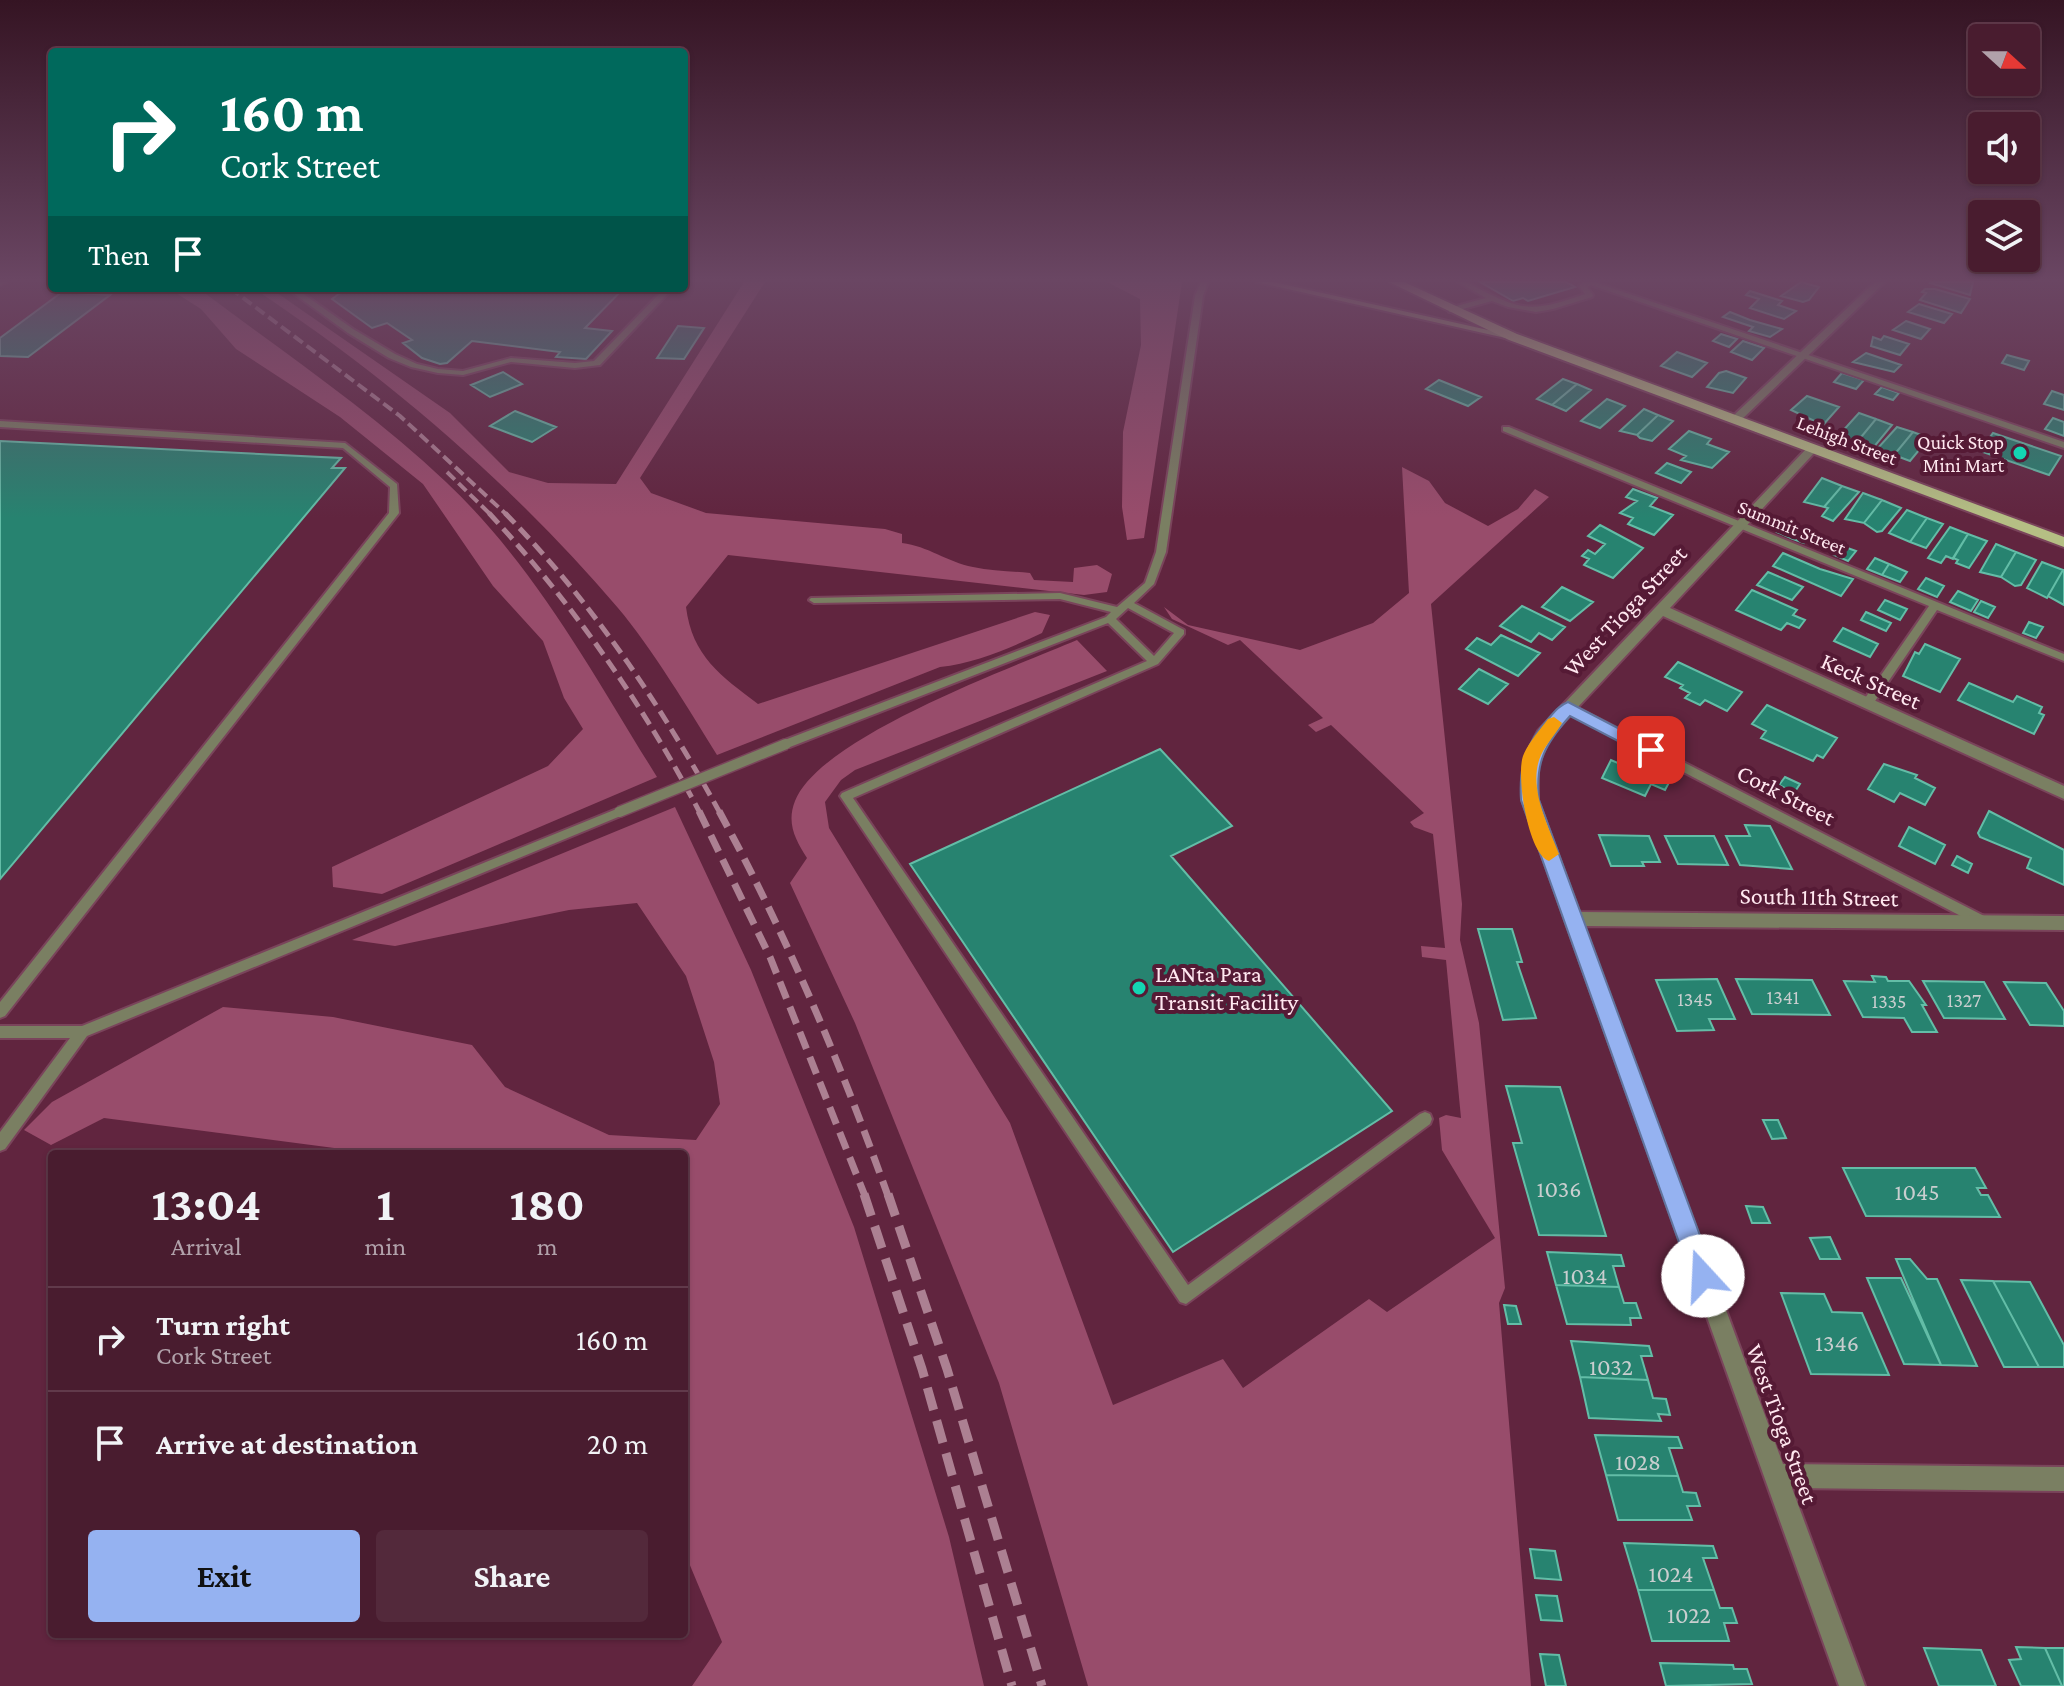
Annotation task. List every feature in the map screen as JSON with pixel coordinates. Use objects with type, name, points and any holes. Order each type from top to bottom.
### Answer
[{"type":"main road","name":"Lehigh Street","points":[[1577,361],[2064,542]]},
{"type":"street","points":[[1736,419],[1800,361]]},
{"type":"street","name":"West Tioga Street","points":[[1812,449],[1543,735],[1532,756],[1528,775],[1530,800],[1852,1686]]},
{"type":"street","name":"Keck Street","points":[[1660,609],[2064,793]]},
{"type":"street","name":"South 11th Street","points":[[1573,919],[2064,923]]},
{"type":"street","points":[[1776,1476],[2064,1479]]},
{"type":"lane","points":[[401,361],[412,366],[461,373],[506,361]]},
{"type":"lane","points":[[514,361],[562,366],[599,361]]},
{"type":"lane","points":[[0,1032],[82,1032],[1118,611],[1149,584],[1161,552],[1189,361]]},
{"type":"lane","points":[[1815,361],[2064,445]]},
{"type":"lane","points":[[0,424],[345,446],[394,486],[394,513],[0,1012]]},
{"type":"lane","name":"Summit Street","points":[[1506,429],[2064,658]]},
{"type":"lane","points":[[814,600],[1060,596],[1180,632],[1154,662],[846,796],[1186,1296],[1425,1119]]},
{"type":"lane","points":[[1867,704],[1935,605]]},
{"type":"lane","points":[[1118,611],[1154,662]]},
{"type":"lane","name":"Cork Street","points":[[1568,707],[1984,922]]},
{"type":"lane","points":[[0,1144],[82,1032]]},
{"type":"shaded area","points":[[254,361],[295,361],[417,456],[478,515],[508,549],[561,622],[657,777],[382,894],[333,887],[332,867],[548,766],[583,729],[564,698],[543,641],[493,586],[423,484],[340,417]]},
{"type":"shaded area","points":[[355,361],[375,361],[450,413],[509,472],[548,483],[616,484],[694,361],[715,361],[640,478],[651,493],[706,513],[885,529],[902,534],[902,543],[964,565],[1030,573],[1034,580],[1073,582],[1074,568],[1097,565],[1112,574],[1107,592],[1084,595],[728,555],[686,607],[689,624],[710,663],[758,704],[1035,612],[1050,615],[1042,633],[1018,644],[980,658],[940,667],[717,755],[631,624],[578,563],[447,435]]},
{"type":"shaded area","points":[[1138,361],[1170,361],[1144,538],[1127,540],[1122,507],[1123,432]]},
{"type":"shaded area","points":[[1402,467],[1429,481],[1445,503],[1488,526],[1518,509],[1535,489],[1549,497],[1431,604],[1462,904],[1460,940],[1479,1023],[1505,1288],[1499,1303],[1531,1686],[1088,1686],[999,1383],[855,1023],[790,883],[807,858],[794,831],[792,809],[812,777],[841,753],[879,729],[967,686],[1077,640],[1107,671],[855,770],[841,780],[825,802],[829,828],[1010,1123],[1113,1405],[1223,1359],[1243,1388],[1369,1299],[1387,1312],[1495,1238],[1442,1150],[1439,1118],[1446,1115],[1461,1118],[1446,960],[1422,957],[1421,946],[1445,948],[1433,834],[1414,827],[1410,822],[1424,813],[1331,725],[1316,732],[1308,725],[1323,718],[1240,640],[1228,645],[1172,619],[1164,607],[1188,625],[1300,650],[1373,623],[1409,593]]},
{"type":"shaded area","points":[[675,807],[751,970],[854,1227],[949,1537],[984,1686],[692,1686],[722,1642],[688,1561],[688,1150],[349,1150],[104,1118],[51,1145],[24,1130],[52,1102],[223,1007],[333,1017],[472,1045],[505,1087],[609,1135],[696,1140],[720,1104],[714,1062],[686,976],[637,903],[569,910],[395,946],[352,940]]},
{"type":"building","points":[[1667,361],[1707,363],[1692,377],[1661,366]]},
{"type":"building","points":[[1888,361],[1901,365],[1894,372],[1853,362]]},
{"type":"building","points":[[2003,361],[2029,361],[2024,370],[2002,363]]},
{"type":"building","points":[[1726,371],[1746,378],[1733,393],[1707,387],[1719,373]]},
{"type":"building","points":[[503,372],[522,384],[490,397],[471,385]]},
{"type":"building","points":[[1842,373],[1864,380],[1856,389],[1834,382]]},
{"type":"building","points":[[1563,379],[1577,384],[1552,405],[1537,399]]},
{"type":"building","points":[[1439,380],[1481,397],[1468,406],[1426,389]]},
{"type":"building","points":[[1577,384],[1591,390],[1566,411],[1552,405]]},
{"type":"building","points":[[1882,387],[1899,393],[1893,400],[1875,394]]},
{"type":"building","points":[[2052,391],[2064,395],[2064,410],[2044,404]]},
{"type":"building","points":[[1807,396],[1839,407],[1823,425],[1791,410]]},
{"type":"building","points":[[1607,399],[1625,406],[1600,428],[1581,421]]},
{"type":"building","points":[[1644,409],[1658,415],[1637,435],[1620,431]]},
{"type":"building","points":[[515,411],[556,427],[532,442],[490,426]]},
{"type":"building","points":[[1859,413],[1876,419],[1857,442],[1839,435]]},
{"type":"building","points":[[1658,415],[1673,421],[1652,441],[1640,438],[1637,435]]},
{"type":"building","points":[[2053,418],[2064,422],[2064,436],[2045,429]]},
{"type":"building","points":[[1876,419],[1892,425],[1873,448],[1857,442]]},
{"type":"building","points":[[1897,427],[1913,432],[1894,455],[1877,449]]},
{"type":"building","points":[[1689,431],[1711,439],[1707,444],[1729,452],[1712,468],[1681,460],[1686,456],[1669,449]]},
{"type":"building","points":[[1913,432],[1929,438],[1910,461],[1894,455]]},
{"type":"building","name":"Quick Stop Mini Mart","points":[[1993,433],[2061,456],[2049,475],[1980,451]]},
{"type":"building","points":[[0,441],[341,458],[332,468],[345,468],[0,879]]},
{"type":"building","points":[[1667,463],[1691,472],[1681,483],[1656,473]]},
{"type":"building","points":[[1822,478],[1842,486],[1824,507],[1804,502]]},
{"type":"building","points":[[1842,486],[1859,492],[1833,521],[1822,516],[1828,508],[1824,507]]},
{"type":"building","points":[[1633,489],[1657,498],[1650,506],[1673,515],[1654,535],[1628,524],[1633,518],[1620,513],[1637,501],[1626,497]]},
{"type":"building","points":[[1863,493],[1882,500],[1864,523],[1845,519]]},
{"type":"building","points":[[1882,500],[1901,508],[1882,531],[1877,532],[1864,523]]},
{"type":"building","points":[[1907,510],[1927,518],[1910,542],[1889,533]]},
{"type":"building","points":[[1927,518],[1943,524],[1926,548],[1910,542]]},
{"type":"building","points":[[1785,522],[1801,529],[1793,539],[1777,532]]},
{"type":"building","points":[[1600,525],[1643,548],[1613,578],[1584,565],[1589,559],[1582,556],[1588,550],[1595,554],[1605,544],[1588,536]]},
{"type":"building","points":[[1950,527],[1968,534],[1953,559],[1946,556],[1941,563],[1928,558]]},
{"type":"building","points":[[1801,529],[1812,534],[1804,543],[1793,539]]},
{"type":"building","points":[[1968,534],[1987,541],[1969,568],[1956,563],[1958,560],[1953,558]]},
{"type":"building","points":[[1996,544],[2016,552],[2001,577],[1980,572]]},
{"type":"building","points":[[1842,546],[1856,551],[1848,561],[1834,555]]},
{"type":"building","points":[[2016,552],[2036,560],[2021,585],[2015,586],[2001,577]]},
{"type":"building","points":[[1783,553],[1853,579],[1841,596],[1773,566]]},
{"type":"building","points":[[1875,558],[1889,564],[1882,575],[1867,569]]},
{"type":"building","points":[[2042,562],[2063,570],[2047,598],[2027,588]]},
{"type":"building","points":[[1889,564],[1907,572],[1900,582],[1882,575]]},
{"type":"building","points":[[2064,570],[2064,605],[2048,596]]},
{"type":"building","points":[[1768,572],[1803,587],[1792,600],[1757,585]]},
{"type":"building","points":[[1926,578],[1944,586],[1937,597],[1918,589]]},
{"type":"building","points":[[1562,587],[1593,602],[1570,621],[1542,607]]},
{"type":"building","points":[[1752,590],[1797,610],[1793,615],[1805,620],[1799,628],[1787,623],[1781,630],[1736,610]]},
{"type":"building","points":[[1958,591],[1978,600],[1971,611],[1950,602]]},
{"type":"building","points":[[1885,600],[1907,609],[1900,620],[1878,610]]},
{"type":"building","points":[[1981,601],[1995,607],[1988,618],[1974,612]]},
{"type":"building","points":[[1522,606],[1565,627],[1552,640],[1539,633],[1531,642],[1500,626]]},
{"type":"building","points":[[1866,612],[1891,623],[1886,631],[1861,620]]},
{"type":"building","points":[[2029,622],[2043,627],[2036,638],[2023,633]]},
{"type":"building","points":[[1843,628],[1878,644],[1870,657],[1834,641]]},
{"type":"building","points":[[1501,635],[1540,653],[1518,676],[1466,649],[1477,638],[1491,645]]},
{"type":"building","points":[[1925,644],[1960,659],[1940,692],[1903,676],[1915,652],[1919,654]]},
{"type":"building","points":[[1678,662],[1742,692],[1727,711],[1705,700],[1700,705],[1685,698],[1690,693],[1680,688],[1683,685],[1665,677]]},
{"type":"building","points":[[1479,669],[1508,684],[1488,704],[1459,689]]},
{"type":"building","points":[[1969,683],[2013,702],[2017,696],[2042,707],[2039,713],[2044,715],[2034,734],[1958,700]]},
{"type":"building","points":[[1767,705],[1837,738],[1823,758],[1817,755],[1813,761],[1761,738],[1766,731],[1752,724]]},
{"type":"building","name":"LANta Para Transit Facility","points":[[1160,749],[1232,826],[1171,856],[1392,1111],[1173,1252],[910,864]]},
{"type":"building","points":[[1625,755],[1673,775],[1665,790],[1651,784],[1645,796],[1602,778],[1611,760],[1620,764]]},
{"type":"building","points":[[1884,764],[1917,775],[1915,778],[1935,788],[1925,805],[1900,793],[1894,802],[1868,789]]},
{"type":"building","points":[[1785,777],[1800,784],[1794,793],[1779,785]]},
{"type":"building","points":[[1989,811],[2064,850],[2064,885],[2027,868],[2031,858],[1980,837],[1978,833]]},
{"type":"building","points":[[1745,825],[1770,826],[1792,869],[1740,865],[1726,836],[1750,836]]},
{"type":"building","points":[[1909,827],[1945,845],[1935,864],[1899,846]]},
{"type":"building","points":[[1599,835],[1649,836],[1660,862],[1642,862],[1644,866],[1611,866]]},
{"type":"building","points":[[1665,836],[1714,836],[1728,865],[1678,864]]},
{"type":"building","points":[[1957,856],[1972,864],[1968,873],[1952,865]]},
{"type":"building","points":[[1478,929],[1512,929],[1522,962],[1517,962],[1536,1018],[1503,1020]]},
{"type":"building","points":[[1872,976],[1886,977],[1888,981],[1909,981],[1926,1005],[1922,1005],[1937,1032],[1912,1032],[1904,1018],[1863,1017],[1844,981],[1875,982]]},
{"type":"building","points":[[1717,979],[1735,1019],[1709,1019],[1714,1030],[1677,1031],[1656,980]]},
{"type":"building","points":[[1736,979],[1812,980],[1830,1015],[1752,1014]]},
{"type":"building","points":[[1923,981],[1984,982],[2005,1019],[1944,1018]]},
{"type":"building","points":[[2004,982],[2046,983],[2064,1011],[2064,1026],[2030,1025]]},
{"type":"building","points":[[1506,1086],[1560,1087],[1606,1236],[1539,1235],[1513,1143],[1522,1143]]},
{"type":"building","points":[[1763,1120],[1778,1120],[1786,1138],[1772,1139]]},
{"type":"building","points":[[1843,1168],[1975,1168],[1986,1188],[1977,1188],[1981,1195],[1988,1195],[2000,1217],[1866,1216]]},
{"type":"building","points":[[1746,1206],[1763,1207],[1770,1223],[1752,1223]]},
{"type":"building","points":[[1830,1237],[1840,1259],[1820,1259],[1810,1238]]},
{"type":"building","points":[[1547,1252],[1621,1255],[1624,1266],[1613,1266],[1619,1287],[1556,1285]]},
{"type":"building","points":[[1896,1259],[1910,1259],[1927,1279],[1937,1279],[1977,1366],[1941,1365]]},
{"type":"building","points":[[1867,1278],[1901,1278],[1941,1365],[1904,1364]]},
{"type":"building","points":[[1961,1280],[1993,1281],[2039,1367],[2004,1367]]},
{"type":"building","points":[[1993,1281],[2030,1282],[2064,1345],[2064,1367],[2039,1367]]},
{"type":"building","points":[[1556,1285],[1619,1287],[1624,1303],[1636,1303],[1641,1318],[1630,1318],[1631,1325],[1567,1324]]},
{"type":"building","points":[[1781,1293],[1824,1294],[1832,1312],[1862,1313],[1889,1375],[1811,1374]]},
{"type":"building","points":[[1504,1305],[1516,1306],[1521,1324],[1508,1324]]},
{"type":"building","points":[[1571,1341],[1649,1346],[1652,1356],[1641,1356],[1648,1380],[1580,1377]]},
{"type":"building","points":[[1580,1377],[1648,1380],[1653,1398],[1666,1399],[1670,1415],[1658,1414],[1661,1421],[1589,1418]]},
{"type":"building","points":[[1595,1435],[1678,1437],[1682,1448],[1669,1448],[1678,1476],[1606,1475]]},
{"type":"building","points":[[1606,1475],[1678,1476],[1683,1492],[1696,1493],[1700,1506],[1687,1506],[1692,1520],[1618,1520]]},
{"type":"building","points":[[1624,1543],[1713,1546],[1717,1558],[1703,1558],[1714,1590],[1638,1590]]},
{"type":"building","points":[[1530,1549],[1555,1551],[1561,1580],[1535,1578]]},
{"type":"building","points":[[1638,1590],[1714,1590],[1720,1608],[1732,1608],[1737,1623],[1724,1623],[1729,1641],[1652,1641]]},
{"type":"building","points":[[1536,1595],[1557,1596],[1562,1621],[1541,1620]]},
{"type":"building","points":[[2016,1647],[2045,1648],[2062,1686],[2021,1686],[2009,1660],[2021,1659]]},
{"type":"building","points":[[1924,1648],[1981,1650],[1996,1686],[1939,1686]]},
{"type":"building","points":[[2045,1648],[2064,1648],[2064,1686],[2062,1686]]},
{"type":"building","points":[[1540,1654],[1559,1655],[1566,1686],[1546,1686]]},
{"type":"building","points":[[1660,1663],[1733,1665],[1734,1669],[1747,1669],[1752,1684],[1666,1686]]},
{"type":"railway","points":[[327,361],[400,416],[506,514]]},
{"type":"railway","points":[[447,472],[489,513]]},
{"type":"railway","points":[[489,513],[549,583],[605,656],[655,733],[700,813]]},
{"type":"railway","points":[[506,514],[567,583],[623,656],[720,813]]},
{"type":"railway","points":[[719,811],[767,904],[811,1000],[888,1196]]},
{"type":"railway","points":[[700,813],[770,957],[865,1196]]},
{"type":"railway","points":[[864,1194],[922,1369],[1012,1686]]},
{"type":"railway","points":[[888,1194],[947,1369],[1042,1686]]},
{"type":"slow traffic","points":[[1549,854],[1530,800],[1528,775],[1532,756],[1543,735],[1554,723]]},
{"type":"place","name":"Quick Stop Mini Mart","points":[[2020,453]]},
{"type":"place","name":"LANta Para Transit Facility","points":[[1139,988]]},
{"type":"route","points":[[1651,750],[1568,707],[1543,735],[1532,756],[1528,775],[1530,800],[1703,1276]]}]
